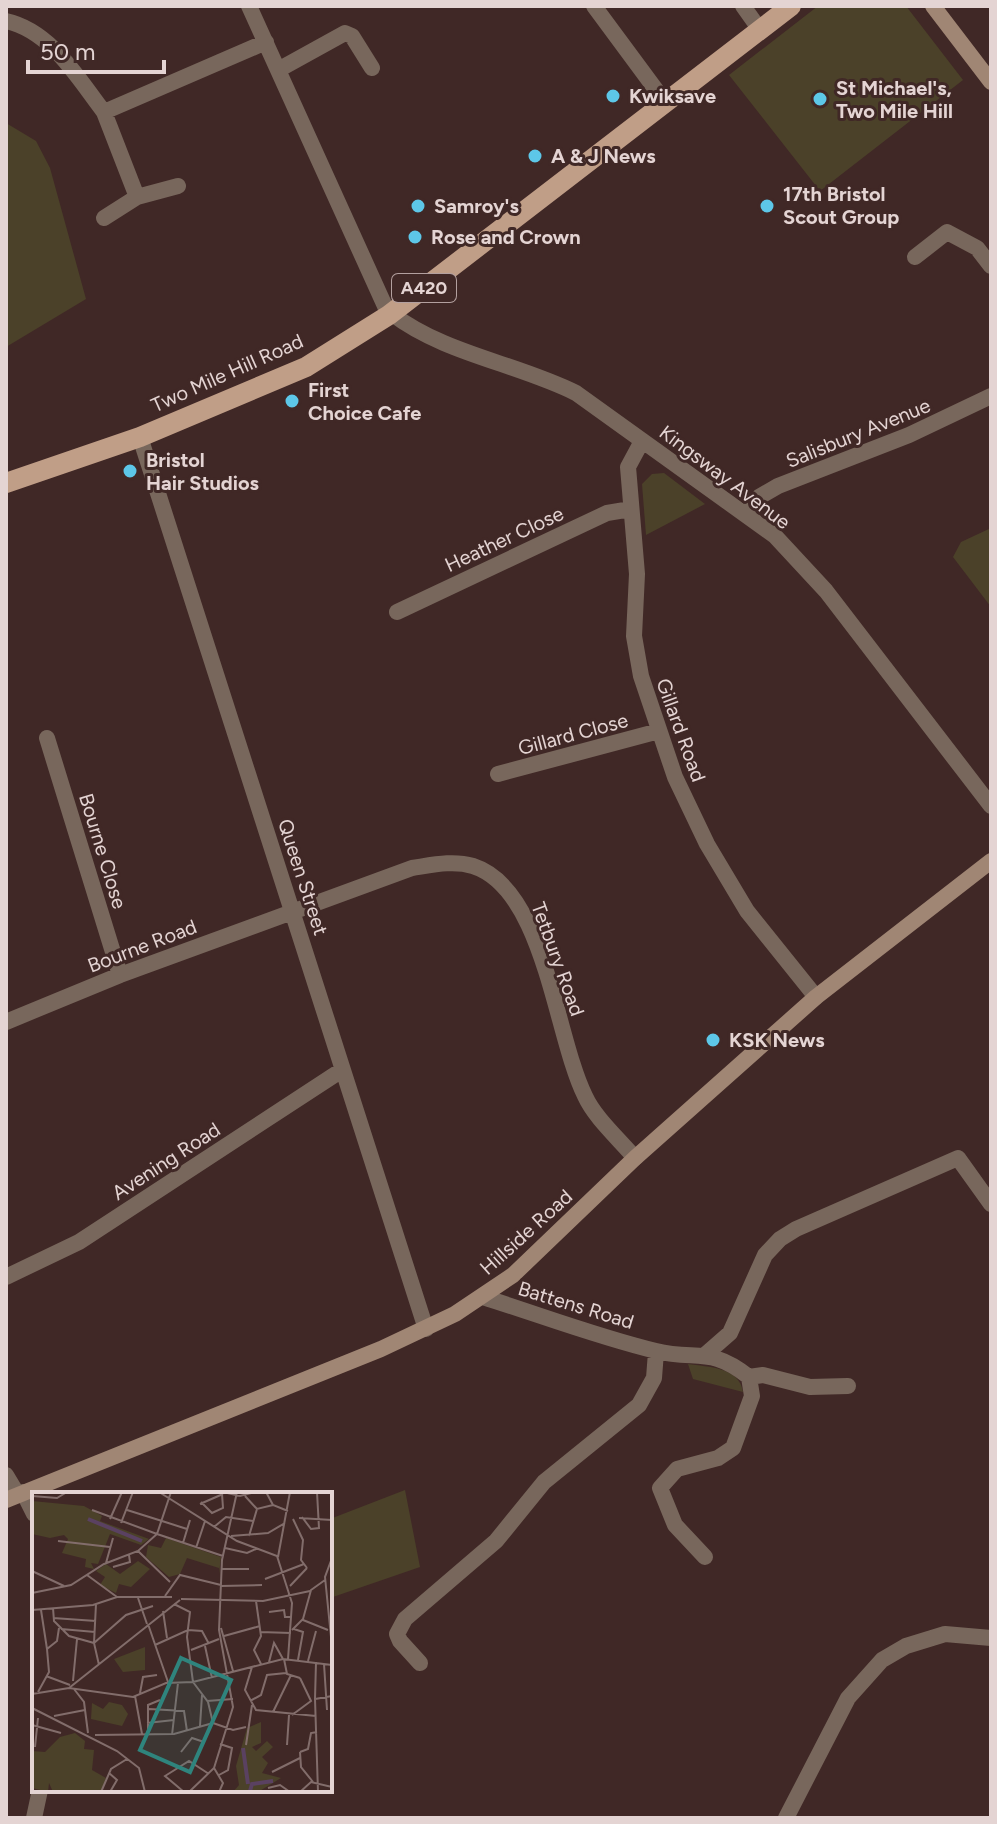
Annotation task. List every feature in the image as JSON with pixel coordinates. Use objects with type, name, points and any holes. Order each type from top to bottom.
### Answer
[{"type":"main road","name":"Two Mile Hill Road","points":[[6,483],[140,437],[306,367],[390,314],[791,6]]},
{"type":"street","points":[[249,6],[390,314]]},
{"type":"street","points":[[594,6],[665,102]]},
{"type":"street","points":[[743,6],[760,30]]},
{"type":"street","points":[[933,6],[991,82]]},
{"type":"street","points":[[6,21],[24,25],[45,40],[104,112],[137,197]]},
{"type":"street","points":[[278,70],[345,33],[352,36],[372,68]]},
{"type":"street","points":[[104,112],[266,42]]},
{"type":"street","points":[[104,218],[137,197],[178,186]]},
{"type":"street","points":[[915,257],[947,232],[977,248],[991,266]]},
{"type":"street","name":"Kingsway Avenue","points":[[390,314],[414,331],[543,376],[576,393],[680,471],[775,536],[826,591],[991,806]]},
{"type":"street","name":"Salisbury Avenue","points":[[746,514],[759,497],[778,486],[909,435],[991,396]]},
{"type":"street","name":"Queen Street","points":[[140,437],[426,1329]]},
{"type":"street","name":"Gillard Road","points":[[642,441],[628,467],[637,574],[636,654],[659,731],[675,777],[711,852],[747,911],[816,997]]},
{"type":"street","name":"Heather Close","points":[[397,612],[607,513],[631,509]]},
{"type":"street","name":"Gillard Close","points":[[498,774],[659,731]]},
{"type":"street","name":"Bourne Close","points":[[47,738],[120,975]]},
{"type":"street","name":"Hillside Road","points":[[16,1496],[426,1329],[483,1297],[540,1250],[635,1158],[816,997],[991,861]]},
{"type":"street","name":"Tetbury Road","points":[[293,910],[412,868],[445,863],[473,866],[498,880],[514,897],[533,940],[585,1098],[635,1158]]},
{"type":"street","name":"Bourne Road","points":[[6,1022],[293,910]]},
{"type":"street","name":"Avening Road","points":[[6,1277],[79,1242],[342,1070]]},
{"type":"street","points":[[705,1557],[675,1525],[660,1488],[677,1469],[718,1458],[733,1448],[752,1396],[749,1377],[736,1367],[706,1354],[730,1333],[765,1255],[796,1229],[958,1158],[991,1204]]},
{"type":"street","name":"Battens Road","points":[[483,1297],[656,1352],[706,1354]]},
{"type":"street","points":[[420,1663],[397,1634],[405,1619],[496,1541],[544,1482],[639,1405],[654,1378],[656,1352]]},
{"type":"street","points":[[749,1377],[763,1375],[810,1387],[848,1386]]},
{"type":"street","points":[[6,1475],[16,1496],[32,1512]]},
{"type":"street","points":[[786,1818],[848,1698],[882,1660],[906,1646],[945,1634],[991,1638]]},
{"type":"street","points":[[34,1818],[40,1792]]},
{"type":"shaded area","points":[[818,6],[906,6],[963,80],[820,191],[729,75]]},
{"type":"shaded area","points":[[6,123],[36,141],[50,168],[86,299],[6,347]]},
{"type":"shaded area","points":[[664,473],[705,504],[646,535],[642,484],[652,474]]},
{"type":"shaded area","points":[[991,528],[991,607],[953,557],[961,542]]},
{"type":"shaded area","points":[[688,1364],[730,1373],[741,1384],[743,1392],[693,1379]]},
{"type":"shaded area","points":[[405,1490],[420,1567],[332,1597],[332,1518]]},
{"type":"place","name":"Kwiksave","points":[[613,96]]},
{"type":"place","name":"St Michael's, Two Mile Hill","points":[[820,99]]},
{"type":"place","name":"A & J News","points":[[535,156]]},
{"type":"place","name":"Samroy's","points":[[418,206]]},
{"type":"place","name":"17th Bristol Scout Group","points":[[767,206]]},
{"type":"place","name":"Rose and Crown","points":[[415,237]]},
{"type":"place","name":"First Choice Cafe","points":[[292,401]]},
{"type":"place","name":"Bristol Hair Studios","points":[[130,471]]},
{"type":"place","name":"KSK News","points":[[713,1040]]}]
